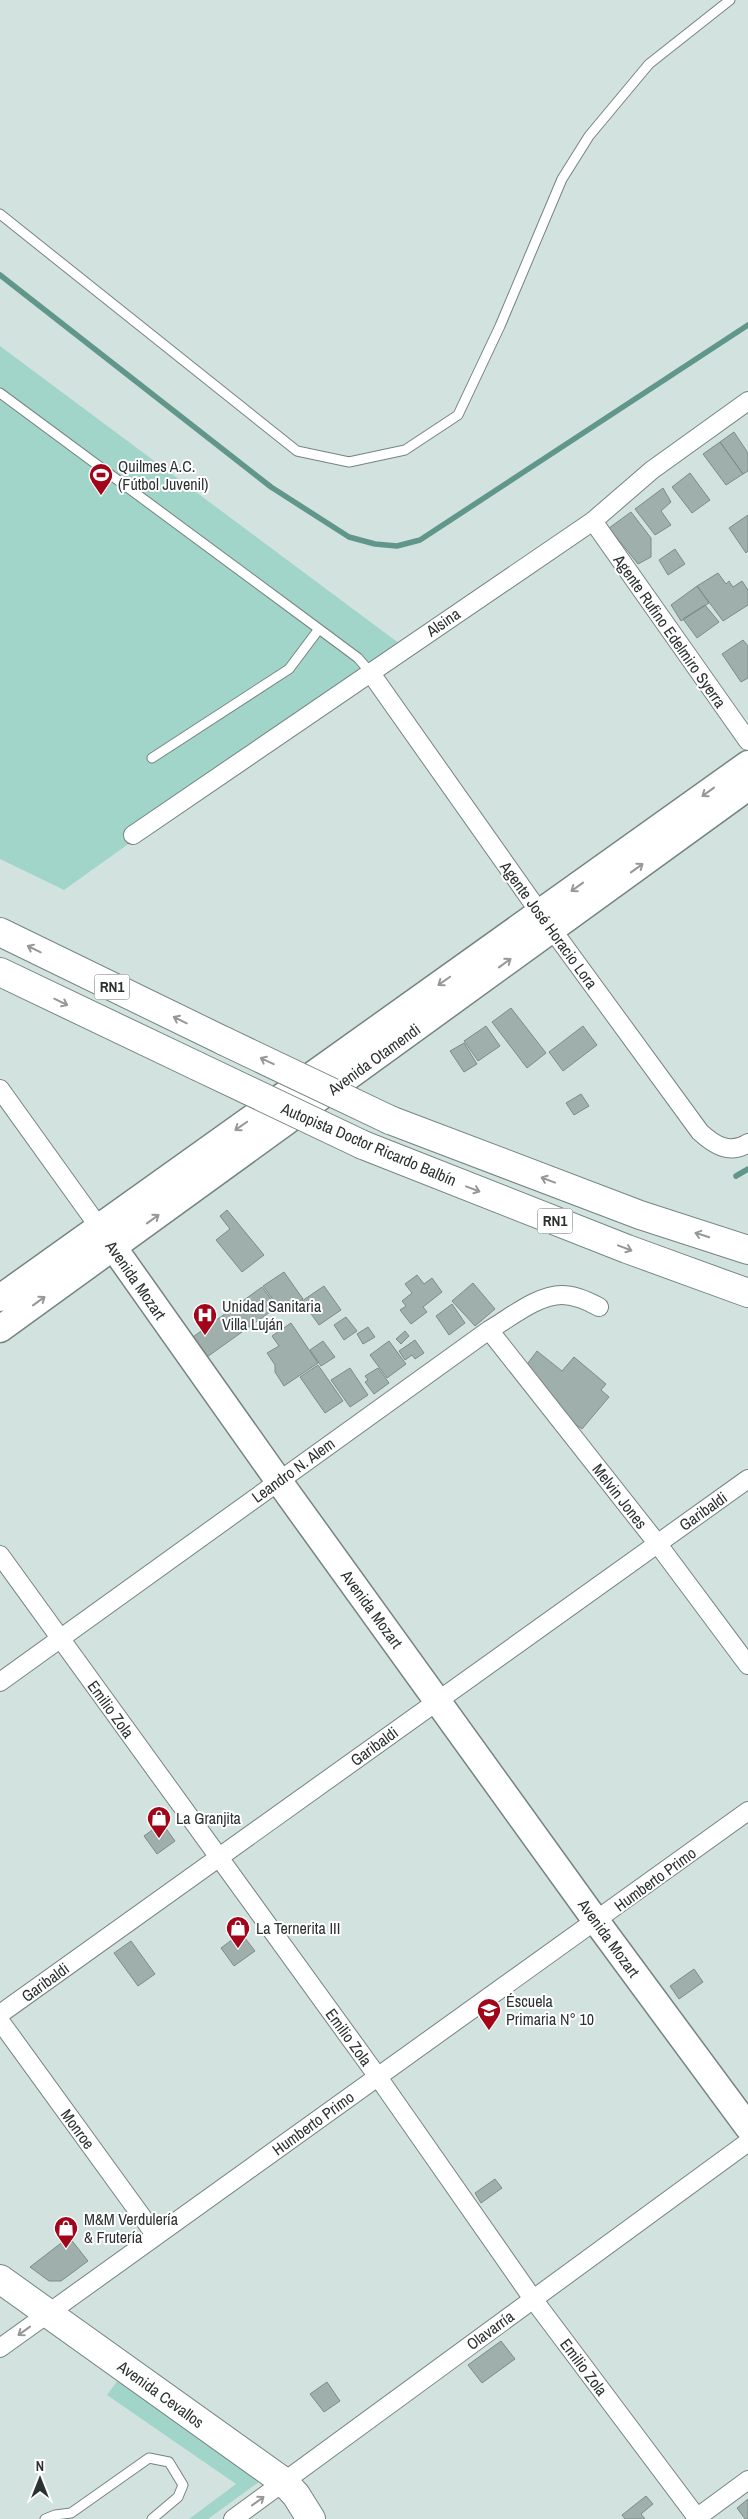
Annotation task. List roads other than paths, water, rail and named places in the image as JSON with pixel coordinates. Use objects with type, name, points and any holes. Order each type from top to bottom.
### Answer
[{"type":"main road","name":"Avenida Otamendi","points":[[546,921],[748,764]]},
{"type":"main road","name":"Avenida Otamendi","points":[[0,1329],[106,1237],[546,921],[748,787]]},
{"type":"main road","name":"Autopista Doctor Ricardo Balbín","points":[[0,932],[390,1120],[640,1215],[748,1250]]},
{"type":"main road","name":"Autopista Doctor Ricardo Balbín","points":[[0,972],[363,1145],[627,1249],[748,1293]]},
{"type":"main road","name":"Avenida Otamendi","points":[[0,1298],[106,1237]]},
{"type":"main road","name":"Avenida Mozart","points":[[106,1237],[278,1480],[596,1921],[748,2127]]},
{"type":"main road","name":"Avenida Cevallos","points":[[0,2279],[284,2482],[296,2495],[311,2519]]},
{"type":"street","name":"Alsina","points":[[133,835],[593,521],[652,470],[748,401]]},
{"type":"street","name":"Agente Rufino Edelmiro Syerra","points":[[593,521],[748,741]]},
{"type":"street","name":"Agente José Horacio Lora","points":[[370,672],[546,921],[700,1132],[713,1144],[730,1149],[748,1143]]},
{"type":"street","name":"Avenida Mozart","points":[[0,1089],[106,1237]]},
{"type":"street","name":"Leandro N. Alem","points":[[0,1682],[278,1480],[489,1330],[539,1301],[562,1295],[582,1299],[600,1306]]},
{"type":"street","name":"Melvin Jones","points":[[489,1330],[657,1543],[748,1665]]},
{"type":"street","name":"Garibaldi","points":[[0,2014],[748,1479]]},
{"type":"street","name":"Emilio Zola","points":[[0,1555],[378,2077],[533,2299],[697,2518]]},
{"type":"street","name":"Humberto Primo","points":[[0,2348],[748,1811]]},
{"type":"street","name":"Monroe","points":[[0,2021],[156,2236]]},
{"type":"street","name":"Olavarría","points":[[233,2519],[748,2142]]},
{"type":"street","points":[[697,2518],[748,2480]]},
{"type":"lane","points":[[0,214],[297,451],[349,462],[405,450],[458,415],[500,326],[562,179],[589,136],[649,64],[730,0]]},
{"type":"lane","points":[[0,393],[358,658],[370,672]]},
{"type":"lane","points":[[152,758],[289,669],[318,629]]},
{"type":"lane","points":[[45,2519],[55,2515],[71,2514],[149,2458],[169,2462],[183,2485],[178,2497],[152,2519]]},
{"type":"waterway","points":[[0,275],[271,487],[349,537],[375,544],[397,546],[420,540],[748,325]]},
{"type":"waterway","points":[[736,1176],[748,1169]]},
{"type":"place","name":"Quilmes A.C. (Fútbol Juvenil)","points":[[101,496]]},
{"type":"place","name":"Unidad Sanitaria Villa Luján","points":[[205,1336]]},
{"type":"place","name":"La Granjita","points":[[159,1839]]},
{"type":"place","name":"La Ternerita III","points":[[238,1949]]},
{"type":"place","name":"Éscuela Primaria N° 10","points":[[489,2031]]},
{"type":"place","name":"M&M Verdulería & Frutería","points":[[66,2249]]}]
